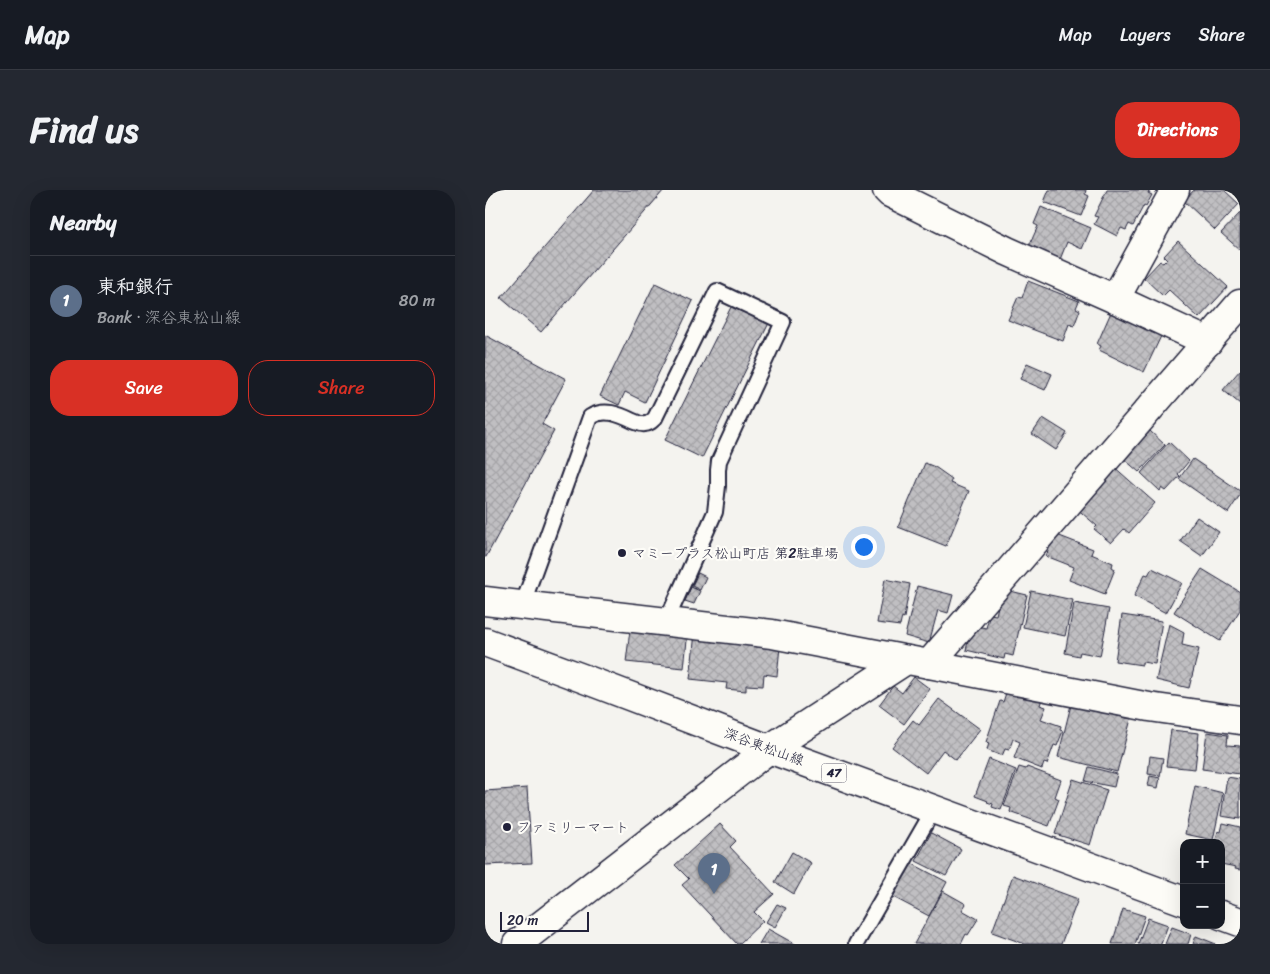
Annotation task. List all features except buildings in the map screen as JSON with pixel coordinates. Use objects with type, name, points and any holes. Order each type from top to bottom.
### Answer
[{"type":"street","points":[[887,190],[1007,251],[1115,298],[1208,342]]},
{"type":"street","points":[[1115,298],[1175,190]]},
{"type":"street","points":[[517,944],[769,750],[918,662],[1208,342],[1240,304]]},
{"type":"street","points":[[485,602],[772,634],[1149,707],[1240,720]]},
{"type":"street","name":"深谷東松山線","points":[[485,642],[769,750],[1180,900]]},
{"type":"street","points":[[1225,916],[1240,922]]},
{"type":"lane","points":[[522,606],[590,417],[597,413],[613,413],[639,424],[651,422],[655,418],[717,291],[783,322],[719,460],[715,512],[666,622]]},
{"type":"lane","points":[[856,944],[934,809]]},
{"type":"place","name":"マミープラス松山町店 第2駐車場","points":[[622,553]]},
{"type":"place","name":"ファミリーマート","points":[[507,827]]},
{"type":"place","name":"東和銀行","points":[[714,894]]}]
